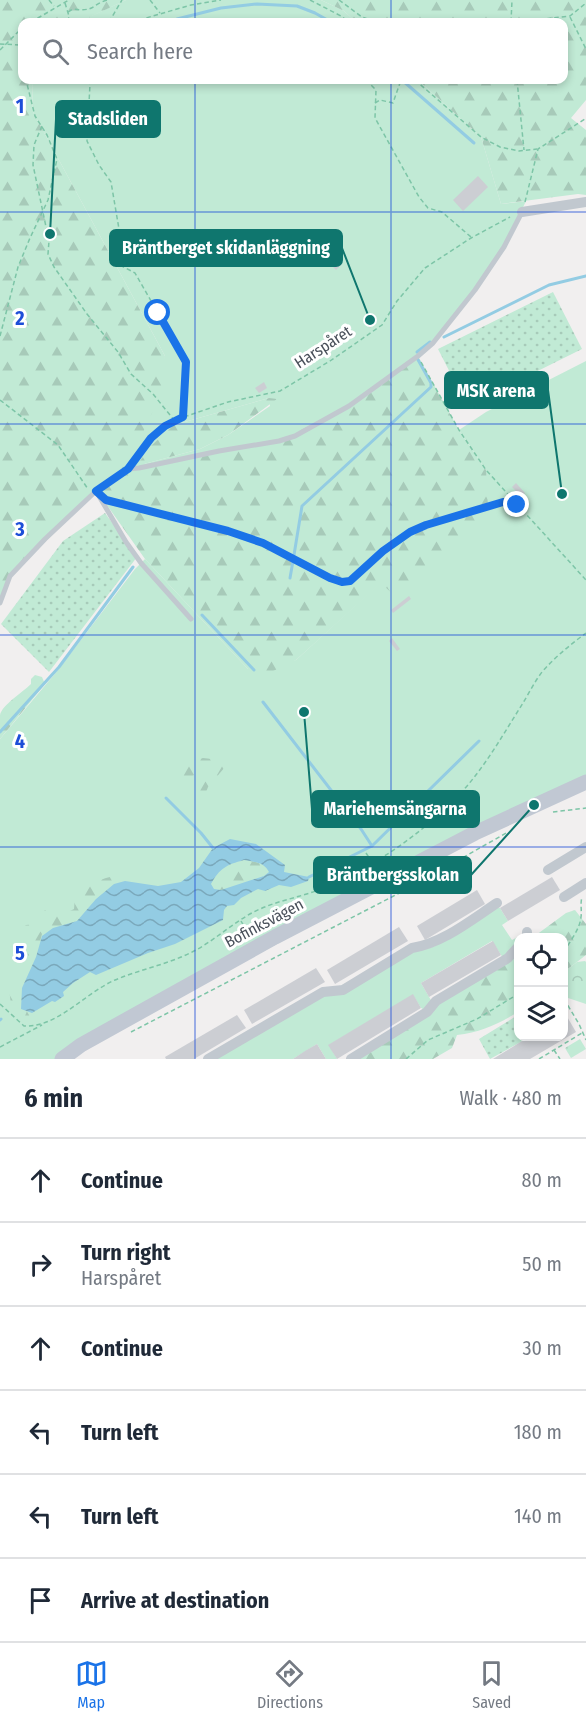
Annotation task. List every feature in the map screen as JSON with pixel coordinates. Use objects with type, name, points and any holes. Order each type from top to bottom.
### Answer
[{"type":"street","points":[[522,212],[586,202]]},
{"type":"street","name":"Bofinksvägen","points":[[62,1059],[91,1040],[275,937],[475,833],[586,782]]},
{"type":"street","points":[[548,870],[586,847]]},
{"type":"street","points":[[564,897],[586,883]]},
{"type":"street","points":[[208,1059],[322,992],[343,990],[412,948],[441,939],[497,903]]},
{"type":"street","points":[[351,1059],[427,1012],[436,1001],[508,958],[514,952]]},
{"type":"lane","points":[[0,603],[10,576],[45,538],[94,493],[128,469],[279,441],[295,436],[349,406],[418,356],[433,343],[475,290],[504,247],[522,212]]},
{"type":"lane","points":[[94,493],[141,562],[191,619]]},
{"type":"path","points":[[49,0],[55,8]]},
{"type":"path","points":[[38,18],[69,0]]},
{"type":"path","points":[[68,12],[73,9],[84,11],[107,0]]},
{"type":"path","points":[[116,0],[120,4]]},
{"type":"path","points":[[111,18],[122,0]]},
{"type":"path","points":[[150,0],[161,14]]},
{"type":"path","points":[[146,18],[191,4],[221,0]]},
{"type":"path","points":[[310,0],[344,18]]},
{"type":"path","points":[[339,0],[364,18]]},
{"type":"path","points":[[511,18],[512,0]]},
{"type":"path","points":[[65,2],[69,18]]},
{"type":"path","points":[[552,18],[570,16],[586,3]]},
{"type":"path","points":[[570,16],[586,49]]},
{"type":"path","points":[[0,50],[18,33]]},
{"type":"path","points":[[0,44],[18,45]]},
{"type":"path","points":[[0,336],[18,267],[52,187],[57,159],[47,135],[35,116],[27,84]]},
{"type":"path","points":[[90,84],[87,141],[111,182],[120,235],[116,256],[118,264],[135,273],[186,362],[183,417]]},
{"type":"path","points":[[370,84],[376,90],[375,118],[419,197],[428,208],[442,212],[471,238]]},
{"type":"path","points":[[375,104],[380,100],[393,103],[400,84]]},
{"type":"path","points":[[419,84],[481,138],[500,147],[519,151],[538,149],[585,119]]},
{"type":"path","points":[[517,84],[524,150]]},
{"type":"path","points":[[42,126],[34,145],[33,165],[49,241],[48,254],[54,267],[87,314],[118,352],[131,374],[153,394],[175,420]]},
{"type":"path","points":[[522,212],[538,149]]},
{"type":"path","name":"Harspåret","points":[[128,469],[151,438],[175,420],[228,402],[280,391],[330,361],[382,325],[397,301],[425,268],[471,238],[522,212]]},
{"type":"path","points":[[418,356],[459,430],[486,471],[586,580]]},
{"type":"path","points":[[0,400],[58,445],[94,493],[106,500],[228,531],[263,543],[342,582],[350,581],[383,551],[410,532],[503,502],[517,505]]},
{"type":"path","points":[[0,1047],[58,1017],[95,990],[195,951],[258,910],[319,890],[392,851],[455,799],[482,768],[541,674],[569,645],[586,633]]},
{"type":"path","points":[[552,812],[586,808]]},
{"type":"path","points":[[132,1032],[411,887],[513,830]]},
{"type":"path","points":[[366,853],[372,863]]},
{"type":"path","points":[[568,945],[577,930],[581,917],[580,904],[582,896],[586,893]]},
{"type":"path","points":[[406,1059],[428,1040],[477,1019],[514,997]]},
{"type":"path","points":[[0,1004],[24,1026],[45,1023]]},
{"type":"path","points":[[568,1007],[586,1040]]},
{"type":"path","points":[[538,1054],[540,1058],[582,1033]]},
{"type":"path","points":[[572,1034],[574,1038]]},
{"type":"path","points":[[555,1044],[560,1059]]},
{"type":"path","points":[[547,1049],[549,1053]]},
{"type":"green space","points":[[0,0],[126,0],[89,18],[18,18],[18,84],[32,84],[33,112],[165,356],[163,388],[128,469],[279,441],[349,406],[418,356],[459,430],[486,470],[488,508],[434,570],[397,598],[381,583],[296,660],[271,672],[248,669],[145,559],[97,491],[10,576],[0,603]]},
{"type":"green space","points":[[126,0],[321,0],[344,11],[352,18],[88,18]]},
{"type":"green space","points":[[321,0],[586,0],[586,100],[571,118],[586,130],[586,195],[578,194],[501,204],[481,137],[422,84],[568,84],[568,18],[352,18],[344,11]]},
{"type":"green space","points":[[32,84],[422,84],[481,137],[501,204],[526,201],[504,247],[475,290],[433,343],[349,406],[295,436],[127,469],[165,356],[33,112]],"holes":[[[269,398],[270,406],[228,435],[200,449],[144,464],[174,425]]]},
{"type":"green space","points":[[553,292],[582,349],[467,406],[438,349]]},
{"type":"green space","points":[[586,361],[586,782],[569,788],[62,1059],[0,1059],[0,739],[58,670],[135,569],[145,559],[248,669],[296,660],[381,582],[486,470],[459,430],[486,412]]},
{"type":"green space","points":[[269,398],[277,399],[228,435],[200,449],[144,464],[140,461],[151,446],[174,425]]},
{"type":"green space","points":[[105,513],[137,557],[49,672],[1,624],[63,541]]},
{"type":"green space","points":[[35,675],[42,677],[45,684],[0,739],[2,711],[31,684],[31,679]]},
{"type":"green space","points":[[203,758],[221,760],[225,767],[208,787],[201,805],[192,800],[194,793],[212,770],[210,766],[189,778],[177,781],[174,778],[185,762]]},
{"type":"green space","points":[[244,860],[262,864],[269,872],[264,876],[221,890],[214,889],[211,884],[217,874],[228,866]]},
{"type":"green space","points":[[117,876],[125,881],[114,884],[96,899],[77,921],[53,928],[45,924],[39,916],[45,910],[60,908],[66,913],[74,909],[75,897],[80,893],[100,880]]},
{"type":"green space","points":[[495,908],[500,908],[508,921],[502,925],[512,940],[514,939],[514,948],[503,958],[492,941],[421,983],[432,1002],[425,1010],[421,1008],[413,995],[329,1045],[337,1059],[326,1059],[317,1044],[293,1059],[215,1059],[359,976],[409,953],[435,946]]},
{"type":"green space","points":[[575,910],[586,924],[586,955],[568,969],[568,933],[539,933],[566,913]]},
{"type":"green space","points":[[36,924],[43,930],[31,969],[28,966],[28,949],[21,941],[19,931],[26,925]]},
{"type":"green space","points":[[514,950],[514,1014],[489,1027],[457,1035],[452,1048],[433,1059],[351,1059]]},
{"type":"green space","points":[[577,962],[586,962],[586,1004],[568,998],[568,969]]},
{"type":"green space","points":[[16,986],[22,988],[21,1007],[15,1009],[11,1004],[9,989]]},
{"type":"green space","points":[[53,1001],[56,1006],[42,1017],[34,1019],[25,1016],[27,1011],[32,1013]]},
{"type":"green space","points":[[514,1017],[514,1041],[523,1041],[490,1059],[479,1039]]},
{"type":"green space","points":[[580,1039],[586,1049],[571,1058],[565,1048]]},
{"type":"water","points":[[230,839],[256,844],[285,865],[284,872],[309,877],[308,881],[291,887],[279,885],[265,891],[258,889],[241,898],[234,905],[227,906],[223,920],[175,944],[96,975],[90,972],[63,992],[64,996],[32,1013],[21,1009],[22,988],[36,957],[42,936],[53,928],[77,921],[96,899],[114,884],[125,881],[158,886],[181,882],[199,868],[213,848]],"holes":[[[244,860],[262,864],[269,872],[264,876],[221,890],[214,889],[211,884],[217,874],[224,868]]]},
{"type":"building","points":[[478,176],[488,187],[463,211],[453,200]]},
{"type":"building","points":[[334,254],[342,264],[336,270],[327,261]]},
{"type":"building","points":[[373,317],[377,322],[370,328],[365,323]]},
{"type":"building","points":[[264,382],[267,388],[259,393],[255,388]]},
{"type":"building","points":[[516,483],[525,493],[521,496],[512,487]]},
{"type":"building","points":[[409,596],[411,599],[393,613],[391,610]]},
{"type":"building","points":[[392,638],[400,649],[397,651],[389,641]]},
{"type":"building","points":[[552,877],[560,890],[508,921],[500,908]]},
{"type":"building","points":[[477,890],[485,904],[425,940],[417,926]]},
{"type":"building","points":[[399,927],[408,941],[335,984],[327,970]]},
{"type":"building","points":[[493,941],[501,955],[429,997],[421,983]]},
{"type":"building","points":[[316,968],[325,982],[252,1024],[244,1010]]},
{"type":"building","points":[[413,994],[421,1008],[337,1059],[328,1045]]},
{"type":"building","points":[[237,1015],[246,1028],[194,1059],[166,1059],[165,1057]]},
{"type":"building","points":[[568,1018],[576,1032],[568,1037]]},
{"type":"building","points":[[522,1041],[561,1041],[530,1059],[493,1059]]},
{"type":"building","points":[[317,1044],[326,1059],[293,1059],[305,1051]]},
{"type":"waterway","points":[[181,18],[221,8],[257,4],[297,6],[324,18]]},
{"type":"waterway","points":[[407,84],[474,143]]},
{"type":"waterway","points":[[444,337],[549,285],[586,276]]},
{"type":"waterway","points":[[417,352],[430,342]]},
{"type":"waterway","points":[[294,555],[302,506],[431,387],[417,358]]},
{"type":"waterway","points":[[290,578],[293,561]]},
{"type":"waterway","points":[[0,732],[59,667],[133,567]]},
{"type":"waterway","points":[[202,615],[254,670]]},
{"type":"waterway","points":[[263,702],[372,846]]},
{"type":"waterway","points":[[309,877],[372,846],[479,741]]},
{"type":"waterway","points":[[166,798],[213,848]]},
{"type":"place","name":"Stadsliden","points":[[50,234]]},
{"type":"place","name":"Bräntberget skidanläggning","points":[[370,320]]},
{"type":"place","name":"MSK arena","points":[[562,494]]},
{"type":"place","name":"Mariehemsängarna","points":[[304,712]]},
{"type":"place","name":"Bräntbergsskolan","points":[[534,805]]},
{"type":"route","points":[[158,313],[186,362],[183,417],[165,426],[151,438],[128,469],[96,491],[106,500],[228,531],[263,543],[342,582],[350,581],[383,551],[410,532],[503,502],[517,505]]}]
